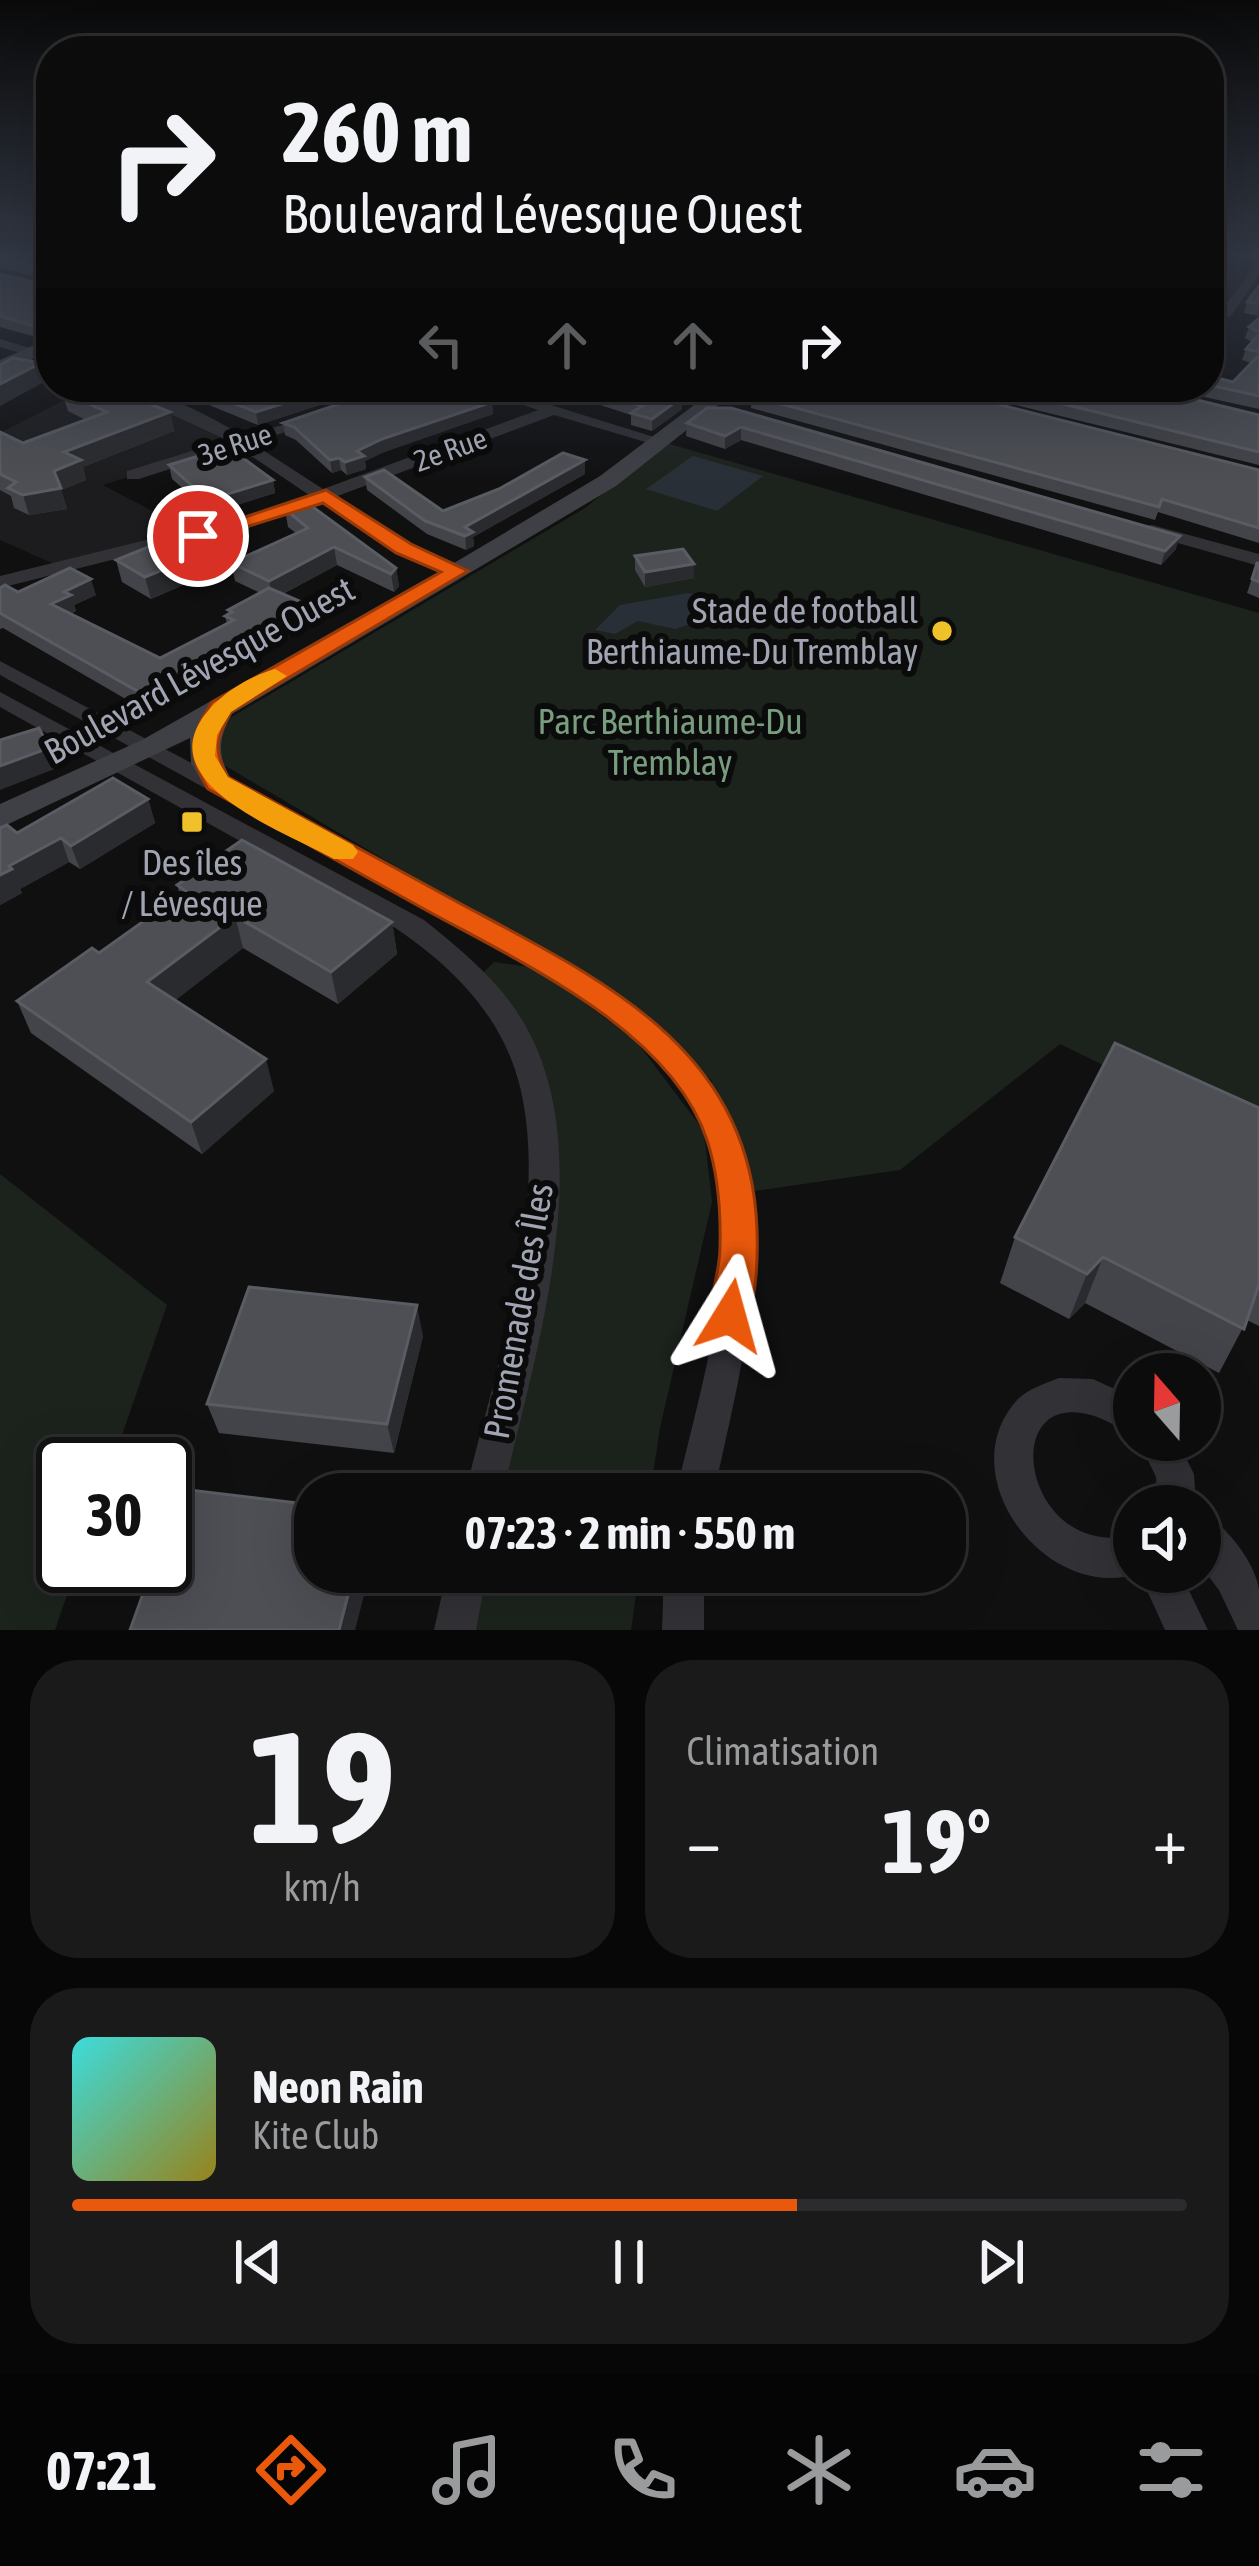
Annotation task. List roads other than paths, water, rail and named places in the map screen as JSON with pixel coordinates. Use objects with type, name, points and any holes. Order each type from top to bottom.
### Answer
[{"type":"street","points":[[0,367],[25,349]]},
{"type":"street","points":[[153,402],[243,441],[403,548],[458,571]]},
{"type":"street","name":"3e Rue","points":[[133,476],[364,402]]},
{"type":"street","points":[[527,402],[659,441]]},
{"type":"street","name":"Boulevard Lévesque Ouest","points":[[0,817],[153,747],[458,571],[608,481],[708,402]]},
{"type":"street","points":[[727,402],[734,413]]},
{"type":"street","name":"2e Rue","points":[[0,582],[198,536],[326,496],[553,410]]},
{"type":"street","points":[[1124,522],[1259,560]]},
{"type":"street","points":[[0,667],[581,983],[646,1032],[692,1081],[724,1137],[738,1206],[739,1254],[699,1473]]},
{"type":"street","name":"Promenade des Îles","points":[[0,698],[416,927],[464,967],[519,1038],[541,1099],[544,1174],[538,1238],[488,1473]]},
{"type":"street","points":[[218,783],[202,745],[221,708]]},
{"type":"street","points":[[1113,1407],[1089,1395],[1062,1394],[1039,1402],[1021,1418],[1011,1441],[1010,1467],[1019,1496],[1038,1522],[1064,1544],[1093,1556],[1113,1556]]},
{"type":"street","points":[[1221,1561],[1259,1630]]},
{"type":"street","points":[[455,1630],[463,1593]]},
{"type":"street","points":[[683,1630],[684,1593]]},
{"type":"street","points":[[1169,1593],[1187,1630]]},
{"type":"place","name":"Stade de football Berthiaume-Du Tremblay","points":[[942,631]]},
{"type":"place","name":"Des îles / Lévesque","points":[[192,822]]},
{"type":"park label","name":"Parc Berthiaume-Du Tremblay","points":[[670,742]]}]
